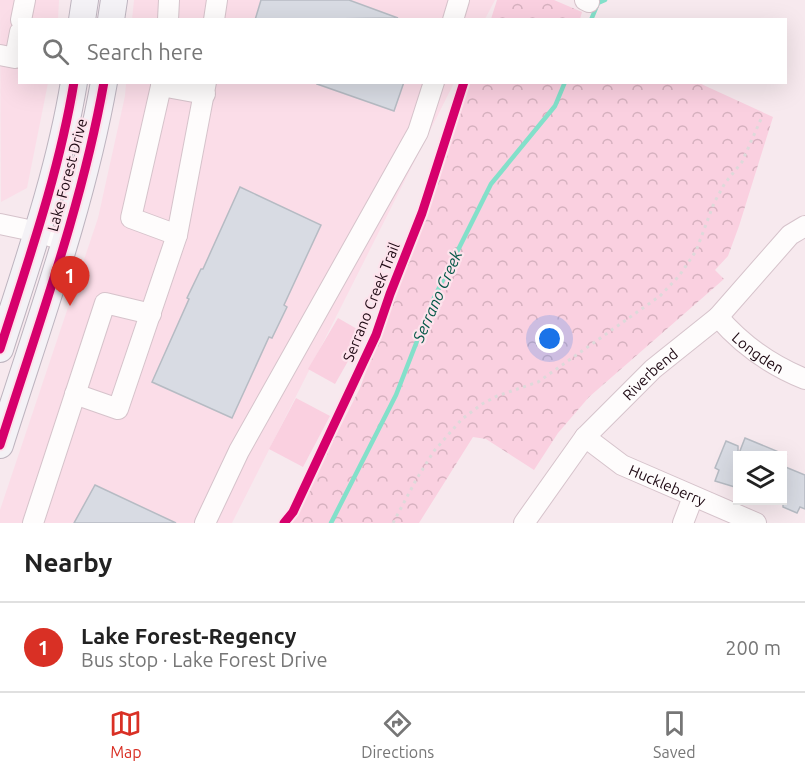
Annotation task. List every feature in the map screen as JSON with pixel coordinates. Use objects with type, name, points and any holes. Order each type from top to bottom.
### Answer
[{"type":"main road","points":[[82,18],[85,0]]},
{"type":"main road","points":[[111,18],[114,0]]},
{"type":"main road","name":"Lake Forest Drive","points":[[0,349],[38,232],[68,117],[74,84]]},
{"type":"main road","name":"Lake Forest Drive","points":[[0,445],[65,241],[97,123],[104,84]]},
{"type":"street","points":[[21,18],[24,0]]},
{"type":"street","points":[[168,18],[169,0]]},
{"type":"street","points":[[214,18],[216,0]]},
{"type":"street","points":[[8,56],[18,36]]},
{"type":"street","points":[[75,394],[118,409],[177,235],[205,88],[161,84],[131,218],[177,235]]},
{"type":"street","points":[[205,523],[239,451],[418,132],[433,84]]},
{"type":"street","points":[[0,224],[38,232],[65,241]]},
{"type":"street","name":"Riverbend","points":[[524,523],[585,437],[653,369],[718,317],[798,230]]},
{"type":"street","points":[[33,523],[105,303],[151,314]]},
{"type":"street","name":"Longden","points":[[718,317],[758,356],[805,379]]},
{"type":"street","name":"Huckleberry","points":[[585,437],[622,465],[756,523]]},
{"type":"street","points":[[682,523],[693,497]]},
{"type":"path","points":[[393,523],[434,451],[462,419],[497,396],[538,382],[660,296],[679,276],[696,251],[714,203],[725,183],[742,162],[761,119]]},
{"type":"shaded area","points":[[0,0],[59,0],[58,18],[18,18],[18,84],[48,84],[27,188],[1,202]]},
{"type":"shaded area","points":[[134,0],[495,0],[486,18],[132,18]]},
{"type":"shaded area","points":[[126,84],[453,84],[232,523],[0,523],[0,510],[98,218]]},
{"type":"green space","points":[[497,0],[554,0],[582,12],[580,18],[491,18]]},
{"type":"green space","points":[[470,84],[701,84],[773,117],[728,256],[715,270],[724,279],[589,397],[558,433],[534,470],[486,439],[473,437],[419,523],[291,523],[360,388]]},
{"type":"green space","points":[[338,318],[364,333],[335,384],[308,369]]},
{"type":"green space","points":[[296,398],[330,416],[303,467],[269,449]]},
{"type":"building","points":[[261,0],[349,0],[398,18],[256,18]]},
{"type":"building","points":[[317,84],[403,84],[394,111]]},
{"type":"building","points":[[240,187],[321,225],[284,305],[287,307],[272,338],[269,337],[232,418],[152,382],[189,299],[187,298],[203,269]]},
{"type":"building","points":[[745,438],[776,451],[740,451]]},
{"type":"building","points":[[726,441],[738,446],[738,451],[733,451],[733,486],[715,481],[719,470],[715,468]]},
{"type":"building","points":[[787,468],[805,475],[805,509],[800,507],[797,513],[783,507],[787,505]]},
{"type":"building","points":[[95,485],[176,523],[74,523]]},
{"type":"waterway","name":"Serrano Creek","points":[[592,18],[598,3],[605,0]]},
{"type":"waterway","name":"Serrano Creek","points":[[331,523],[396,395],[433,300],[491,184],[555,106],[564,84]]},
{"type":"cycle path","points":[[0,349],[51,183],[74,84]]},
{"type":"cycle path","points":[[0,445],[71,220],[84,174],[104,84]]},
{"type":"cycle path","name":"Serrano Creek Trail","points":[[284,523],[293,512],[376,335],[422,213],[463,84]]},
{"type":"place","name":"Lake Forest-Regency","points":[[70,306]]}]
